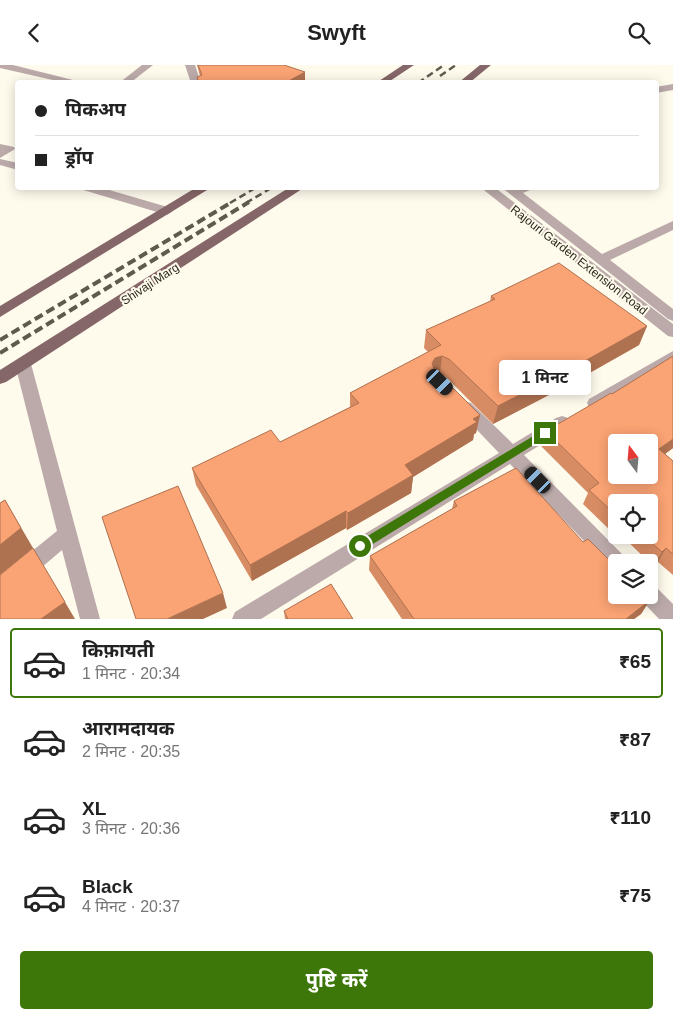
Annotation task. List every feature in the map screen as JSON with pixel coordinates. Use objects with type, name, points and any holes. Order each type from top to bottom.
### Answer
[{"type":"main road","points":[[385,80],[409,65]]},
{"type":"main road","points":[[466,80],[486,65]]},
{"type":"main road","points":[[0,312],[201,190]]},
{"type":"main road","name":"Shivaji Marg","points":[[0,378],[294,190]]},
{"type":"street","points":[[1,65],[68,80]]},
{"type":"street","points":[[127,80],[148,65]]},
{"type":"street","points":[[190,65],[195,80]]},
{"type":"street","points":[[659,89],[673,87]]},
{"type":"street","points":[[0,147],[10,149],[0,155]]},
{"type":"street","points":[[0,161],[15,166]]},
{"type":"street","points":[[94,190],[167,211]]},
{"type":"street","name":"Rajouri Garden Extension Road","points":[[490,190],[673,332]]},
{"type":"street","name":"Rajouri Garden Extension Road","points":[[511,190],[672,315]]},
{"type":"street","points":[[600,260],[673,225]]},
{"type":"street","points":[[242,619],[512,453],[673,357]]},
{"type":"street","points":[[23,364],[90,619]]},
{"type":"street","points":[[452,395],[512,453],[609,554]]},
{"type":"street","points":[[0,590],[68,534]]},
{"type":"street","points":[[658,603],[673,619]]},
{"type":"building","points":[[198,65],[284,65],[305,72],[290,80],[198,80],[197,77],[202,75]]},
{"type":"building","points":[[559,263],[647,326],[576,366],[498,406],[449,359],[442,356],[435,358],[432,363],[434,369],[480,415],[473,419],[477,422],[405,465],[413,475],[348,513],[346,511],[250,565],[192,468],[271,430],[280,442],[359,403],[350,393],[441,345],[426,330],[495,299],[491,296]]},
{"type":"building","points":[[673,356],[673,439],[659,449],[673,461],[673,554],[666,548],[662,552],[653,544],[658,544],[658,494],[608,494],[608,508],[589,490],[599,483],[546,431]]},
{"type":"building","points":[[516,468],[583,542],[588,539],[608,559],[608,604],[645,604],[626,619],[414,619],[370,556],[457,506],[454,501]]},
{"type":"building","points":[[178,486],[223,593],[167,619],[136,619],[102,517]]},
{"type":"building","points":[[5,500],[21,528],[0,545],[0,503]]},
{"type":"building","points":[[33,548],[65,602],[41,619],[0,619],[0,575]]},
{"type":"building","points":[[331,584],[353,619],[288,619],[284,611]]},
{"type":"railway","points":[[422,80],[444,65]]},
{"type":"railway","points":[[440,76],[456,65]]},
{"type":"railway","points":[[230,203],[252,190]]},
{"type":"railway","points":[[246,203],[268,190]]},
{"type":"railway","points":[[0,340],[232,202]]},
{"type":"railway","points":[[0,353],[249,202]]},
{"type":"route","points":[[360,546],[545,433]]}]
